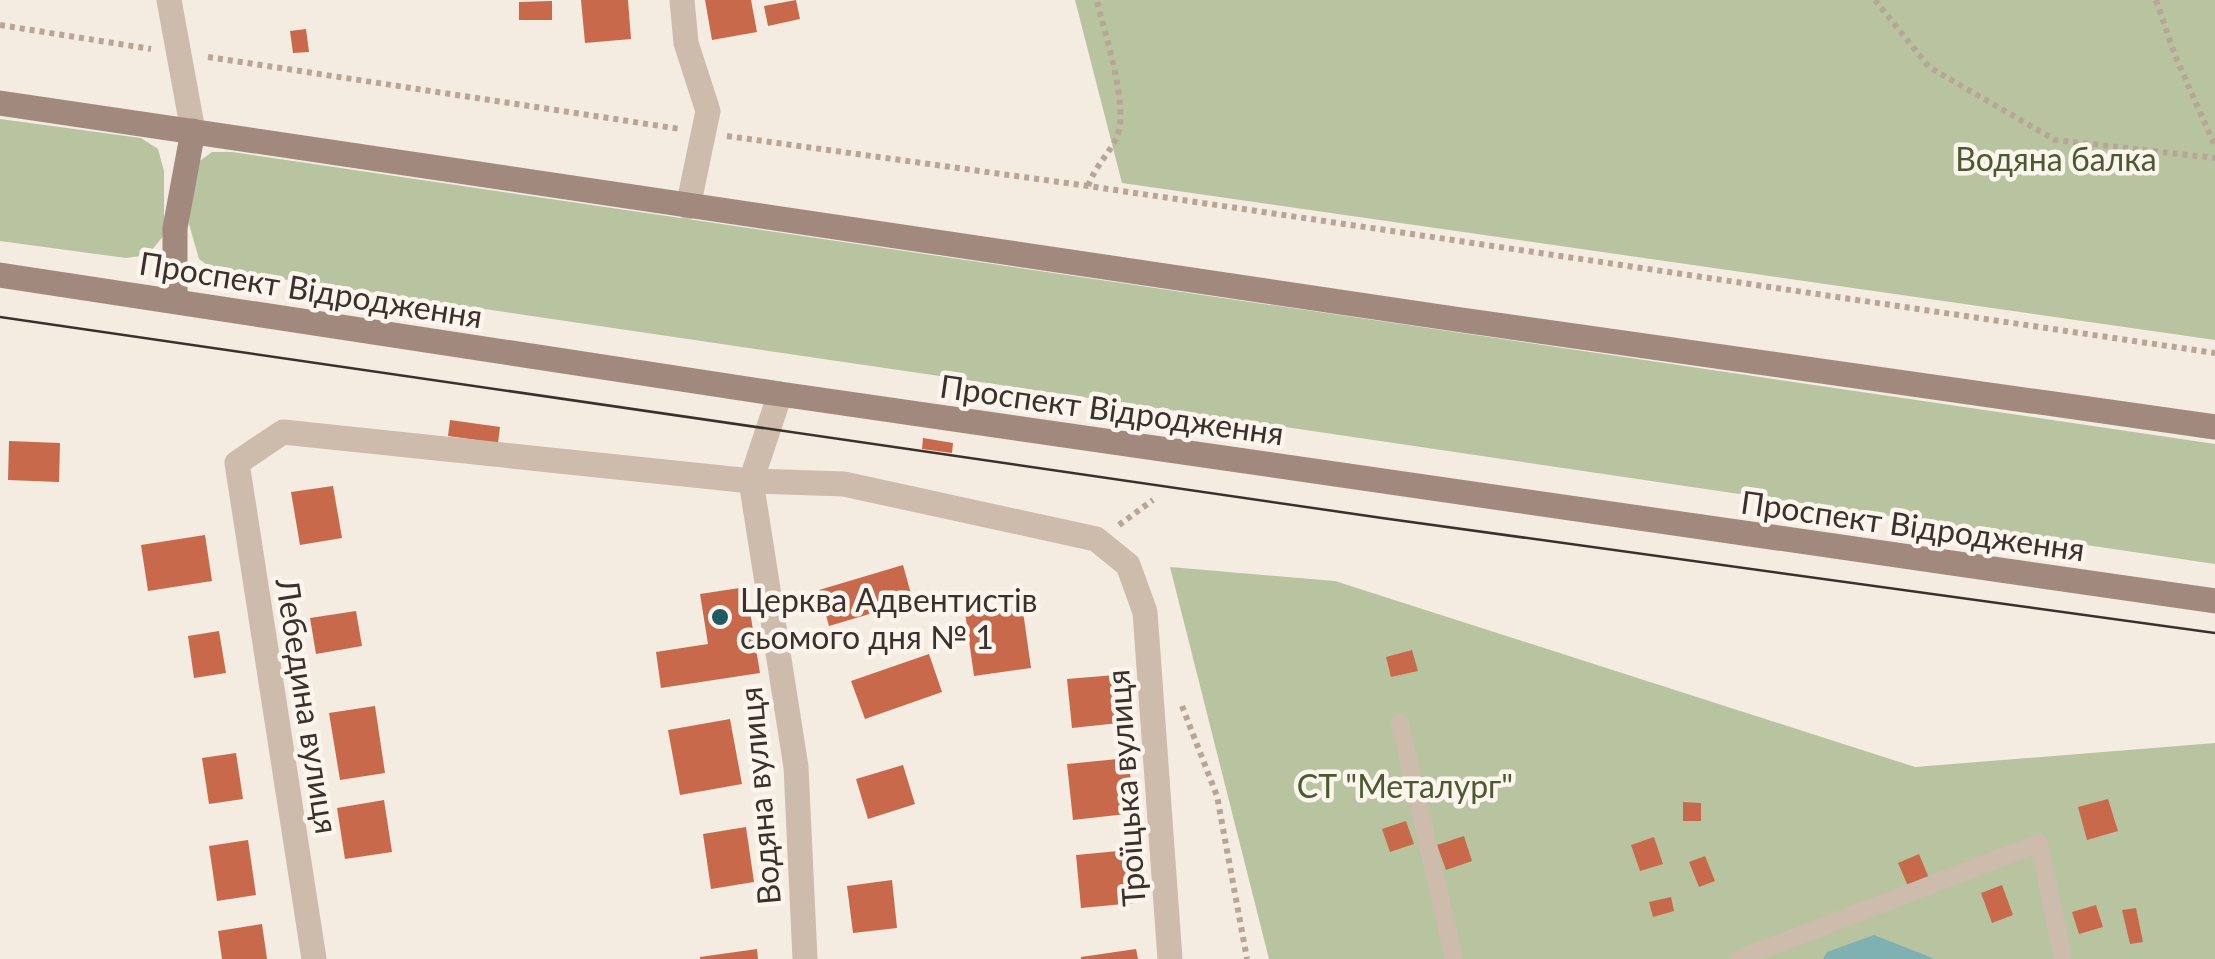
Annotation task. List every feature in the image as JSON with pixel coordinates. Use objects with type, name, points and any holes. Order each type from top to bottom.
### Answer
[{"type":"main road","points":[[0,102],[688,206],[2215,426]]},
{"type":"main road","points":[[175,300],[175,228],[193,132]]},
{"type":"main road","name":"Проспект Відродження","points":[[0,274],[780,394],[2215,601]]},
{"type":"street","points":[[169,0],[193,132]]},
{"type":"street","points":[[682,0],[686,43],[708,111],[688,206]]},
{"type":"street","name":"Водяна вулиця","points":[[780,394],[751,481],[796,766],[805,959]]},
{"type":"street","name":"Лебедина вулиця","points":[[314,959],[237,462],[283,432],[751,481]]},
{"type":"street","points":[[751,481],[844,484],[1096,539]]},
{"type":"street","name":"Троїцька вулиця","points":[[1096,539],[1128,565],[1145,612],[1170,959]]},
{"type":"lane","points":[[1400,724],[1454,959]]},
{"type":"lane","points":[[1738,959],[2040,844],[2063,959]]},
{"type":"path","points":[[1088,186],[1123,118],[1098,0]]},
{"type":"path","points":[[1875,0],[1929,66],[2055,140],[2215,158]]},
{"type":"path","points":[[2156,0],[2176,58],[2215,146]]},
{"type":"path","points":[[0,25],[2215,353]]},
{"type":"path","points":[[1096,539],[1153,500]]},
{"type":"path","points":[[1181,704],[1217,796],[1247,959]]},
{"type":"green space","name":"Водяна балка","points":[[1075,0],[2215,0],[2215,340],[1122,183]]},
{"type":"green space","points":[[0,119],[141,138],[158,149],[164,171],[164,235],[148,255],[126,258],[0,241]]},
{"type":"green space","points":[[212,152],[2215,444],[2215,564],[213,269],[199,259],[189,224],[191,182],[197,163]]},
{"type":"green space","name":"СТ \"Металург\"","points":[[1170,567],[1335,581],[1915,767],[2215,743],[2215,959],[1269,959]]},
{"type":"water","points":[[1874,935],[1933,959],[1823,959],[1827,952]]},
{"type":"building","points":[[581,0],[628,0],[631,39],[585,43]]},
{"type":"building","points":[[705,0],[751,0],[757,32],[712,40]]},
{"type":"building","points":[[796,0],[800,19],[768,26],[764,6]]},
{"type":"building","points":[[552,1],[552,20],[519,20],[519,2]]},
{"type":"building","points":[[306,29],[309,52],[293,53],[290,31]]},
{"type":"building","points":[[450,420],[500,427],[498,443],[448,436]]},
{"type":"building","points":[[923,438],[953,443],[952,453],[922,449]]},
{"type":"building","points":[[9,441],[60,443],[59,482],[8,480]]},
{"type":"building","points":[[333,486],[342,538],[300,545],[291,492]]},
{"type":"building","points":[[205,535],[212,581],[148,591],[141,545]]},
{"type":"building","points":[[903,565],[913,601],[829,626],[819,590]]},
{"type":"building","points":[[746,587],[760,673],[661,688],[656,652],[708,644],[700,594]]},
{"type":"building","points":[[1022,604],[1031,668],[974,676],[965,612]]},
{"type":"building","points":[[356,611],[362,646],[316,654],[310,618]]},
{"type":"building","points":[[219,631],[226,673],[194,678],[188,636]]},
{"type":"building","points":[[1412,650],[1418,671],[1391,677],[1386,657]]},
{"type":"building","points":[[929,654],[942,692],[865,719],[851,681]]},
{"type":"building","points":[[1115,675],[1119,723],[1072,728],[1067,679]]},
{"type":"building","points":[[375,706],[385,773],[340,780],[329,713]]},
{"type":"building","points":[[730,719],[742,784],[680,795],[668,730]]},
{"type":"building","points":[[236,753],[243,799],[209,804],[202,758]]},
{"type":"building","points":[[1128,758],[1135,813],[1073,820],[1067,764]]},
{"type":"building","points":[[903,765],[915,804],[868,819],[856,779]]},
{"type":"building","points":[[2108,799],[2118,831],[2087,840],[2078,807]]},
{"type":"building","points":[[384,800],[392,852],[345,859],[337,808]]},
{"type":"building","points":[[1683,802],[1701,803],[1701,821],[1683,821]]},
{"type":"building","points":[[1406,821],[1414,844],[1390,852],[1382,829]]},
{"type":"building","points":[[746,827],[754,882],[711,889],[703,834]]},
{"type":"building","points":[[1464,836],[1472,861],[1446,870],[1437,845]]},
{"type":"building","points":[[1654,837],[1663,864],[1640,871],[1631,845]]},
{"type":"building","points":[[248,840],[256,895],[217,901],[209,846]]},
{"type":"building","points":[[1129,850],[1134,903],[1081,908],[1076,855]]},
{"type":"building","points":[[1919,854],[1929,878],[1908,886],[1898,863]]},
{"type":"building","points":[[1705,856],[1715,881],[1699,887],[1689,862]]},
{"type":"building","points":[[892,880],[897,928],[853,933],[847,886]]},
{"type":"building","points":[[2002,885],[2013,915],[1992,923],[1981,893]]},
{"type":"building","points":[[1671,897],[1674,911],[1653,917],[1649,902]]},
{"type":"building","points":[[2096,905],[2103,927],[2079,934],[2072,912]]},
{"type":"building","points":[[2136,908],[2143,942],[2130,944],[2122,910]]},
{"type":"building","points":[[262,924],[267,959],[222,959],[218,931]]},
{"type":"building","points":[[757,949],[758,959],[700,959],[700,957]]},
{"type":"building","points":[[1136,949],[1138,959],[1081,959],[1081,957]]},
{"type":"tram line","points":[[0,317],[1382,518],[2215,633]]},
{"type":"place","name":"Церква Адвентистів сьомого дня № 1","points":[[720,617]]}]
